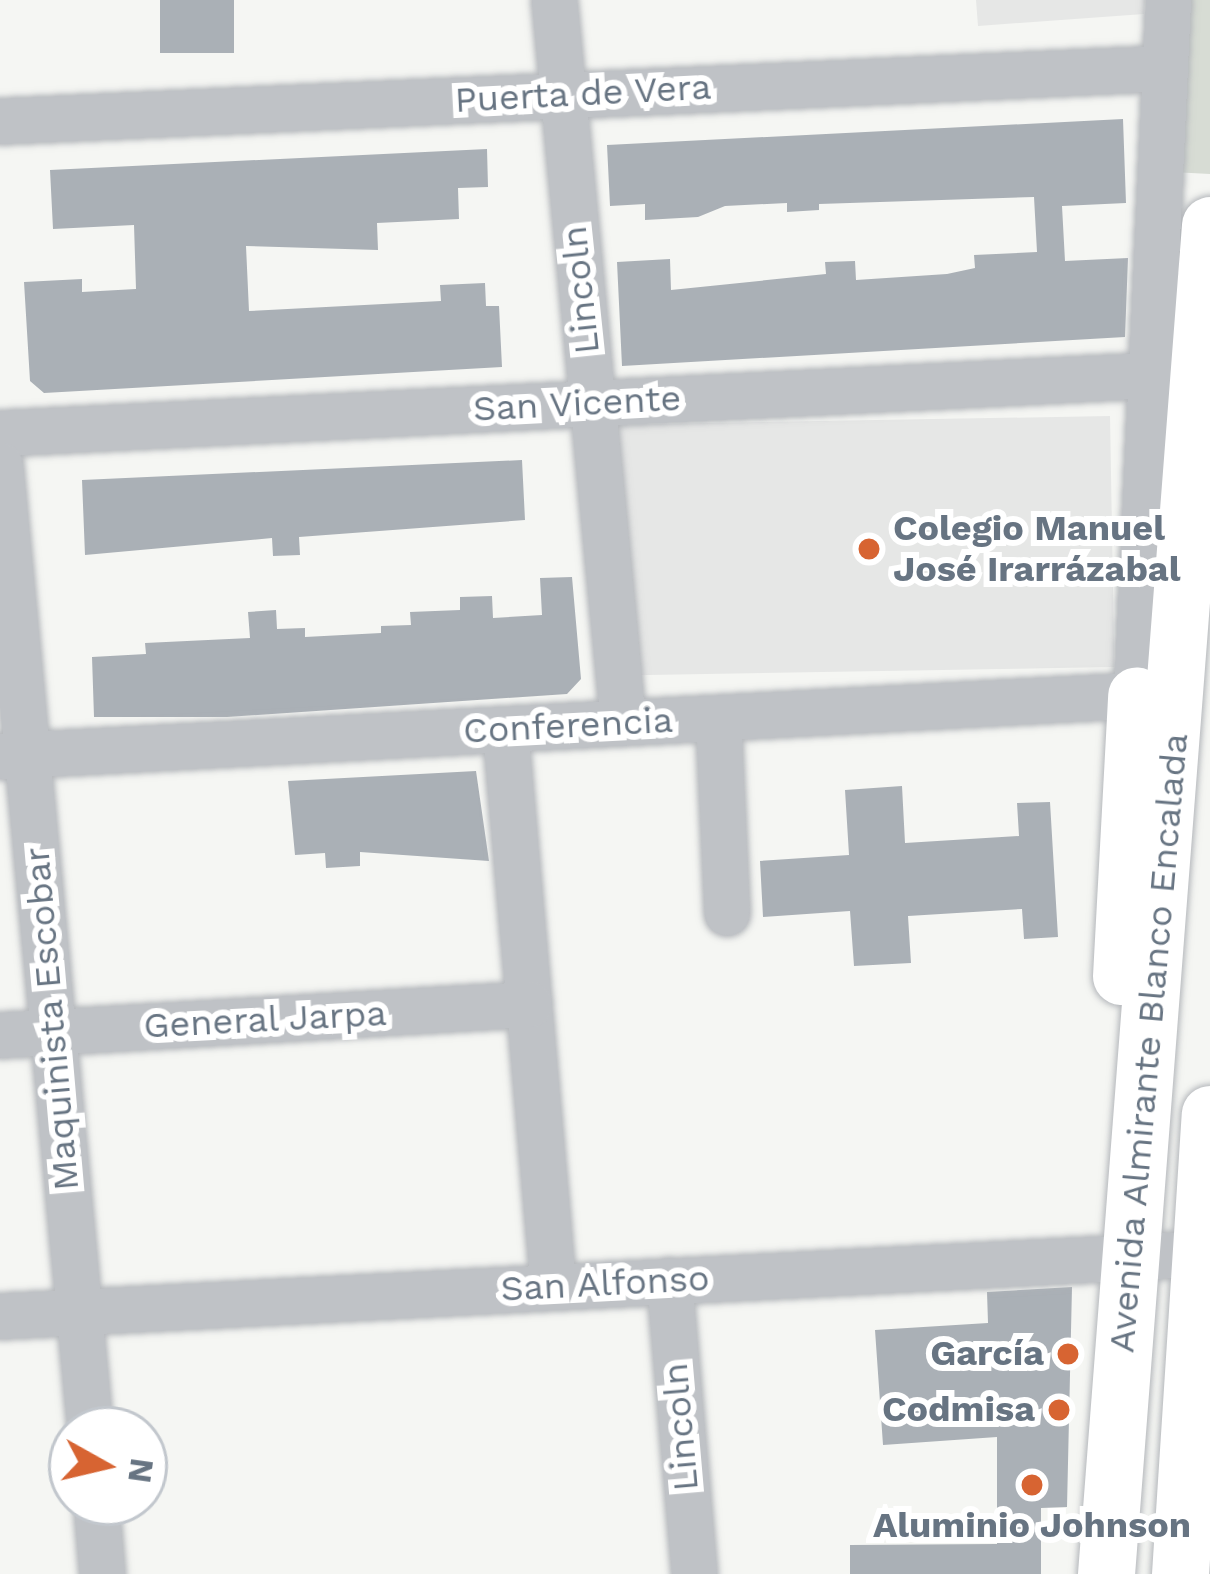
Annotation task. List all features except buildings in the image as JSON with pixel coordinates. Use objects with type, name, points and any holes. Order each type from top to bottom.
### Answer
[{"type":"main road","name":"Avenida Almirante Blanco Encalada","points":[[1106,1574],[1210,225]]},
{"type":"main road","points":[[1136,695],[1120,947],[1140,1123]]},
{"type":"main road","name":"Avenida Almirante Blanco Encalada","points":[[1180,1574],[1205,1253],[1210,1114]]},
{"type":"street","name":"Lincoln","points":[[554,0],[622,723]]},
{"type":"street","name":"Avenida Almirante Blanco Encalada","points":[[1136,695],[1168,0]]},
{"type":"street","name":"Puerta de Vera","points":[[0,121],[1165,68]]},
{"type":"street","name":"San Vicente","points":[[0,434],[1154,375]]},
{"type":"street","name":"Maquinista Escobar","points":[[0,465],[14,756],[53,1032],[88,1406]]},
{"type":"street","name":"Conferencia","points":[[14,756],[1136,695]]},
{"type":"street","points":[[718,718],[727,913]]},
{"type":"street","points":[[505,729],[553,1286]]},
{"type":"street","name":"General Jarpa","points":[[0,1036],[529,1004]]},
{"type":"street","name":"San Alfonso","points":[[0,1316],[1205,1253]]},
{"type":"street","name":"Lincoln","points":[[669,1280],[694,1574]]},
{"type":"street","points":[[98,1526],[102,1574]]},
{"type":"shaded area","points":[[976,0],[1145,0],[1144,14],[978,26]]},
{"type":"shaded area","points":[[1178,0],[1210,0],[1210,174],[1172,172]]},
{"type":"shaded area","name":"Colegio Manuel José Irarrázabal","points":[[1110,416],[1114,667],[619,676],[615,425]]},
{"type":"place","name":"Colegio Manuel José Irarrázabal","points":[[869,549]]},
{"type":"place","name":"García","points":[[1068,1354]]},
{"type":"place","name":"Codmisa","points":[[1059,1410]]},
{"type":"place","name":"Aluminio Johnson","points":[[1032,1485]]}]
